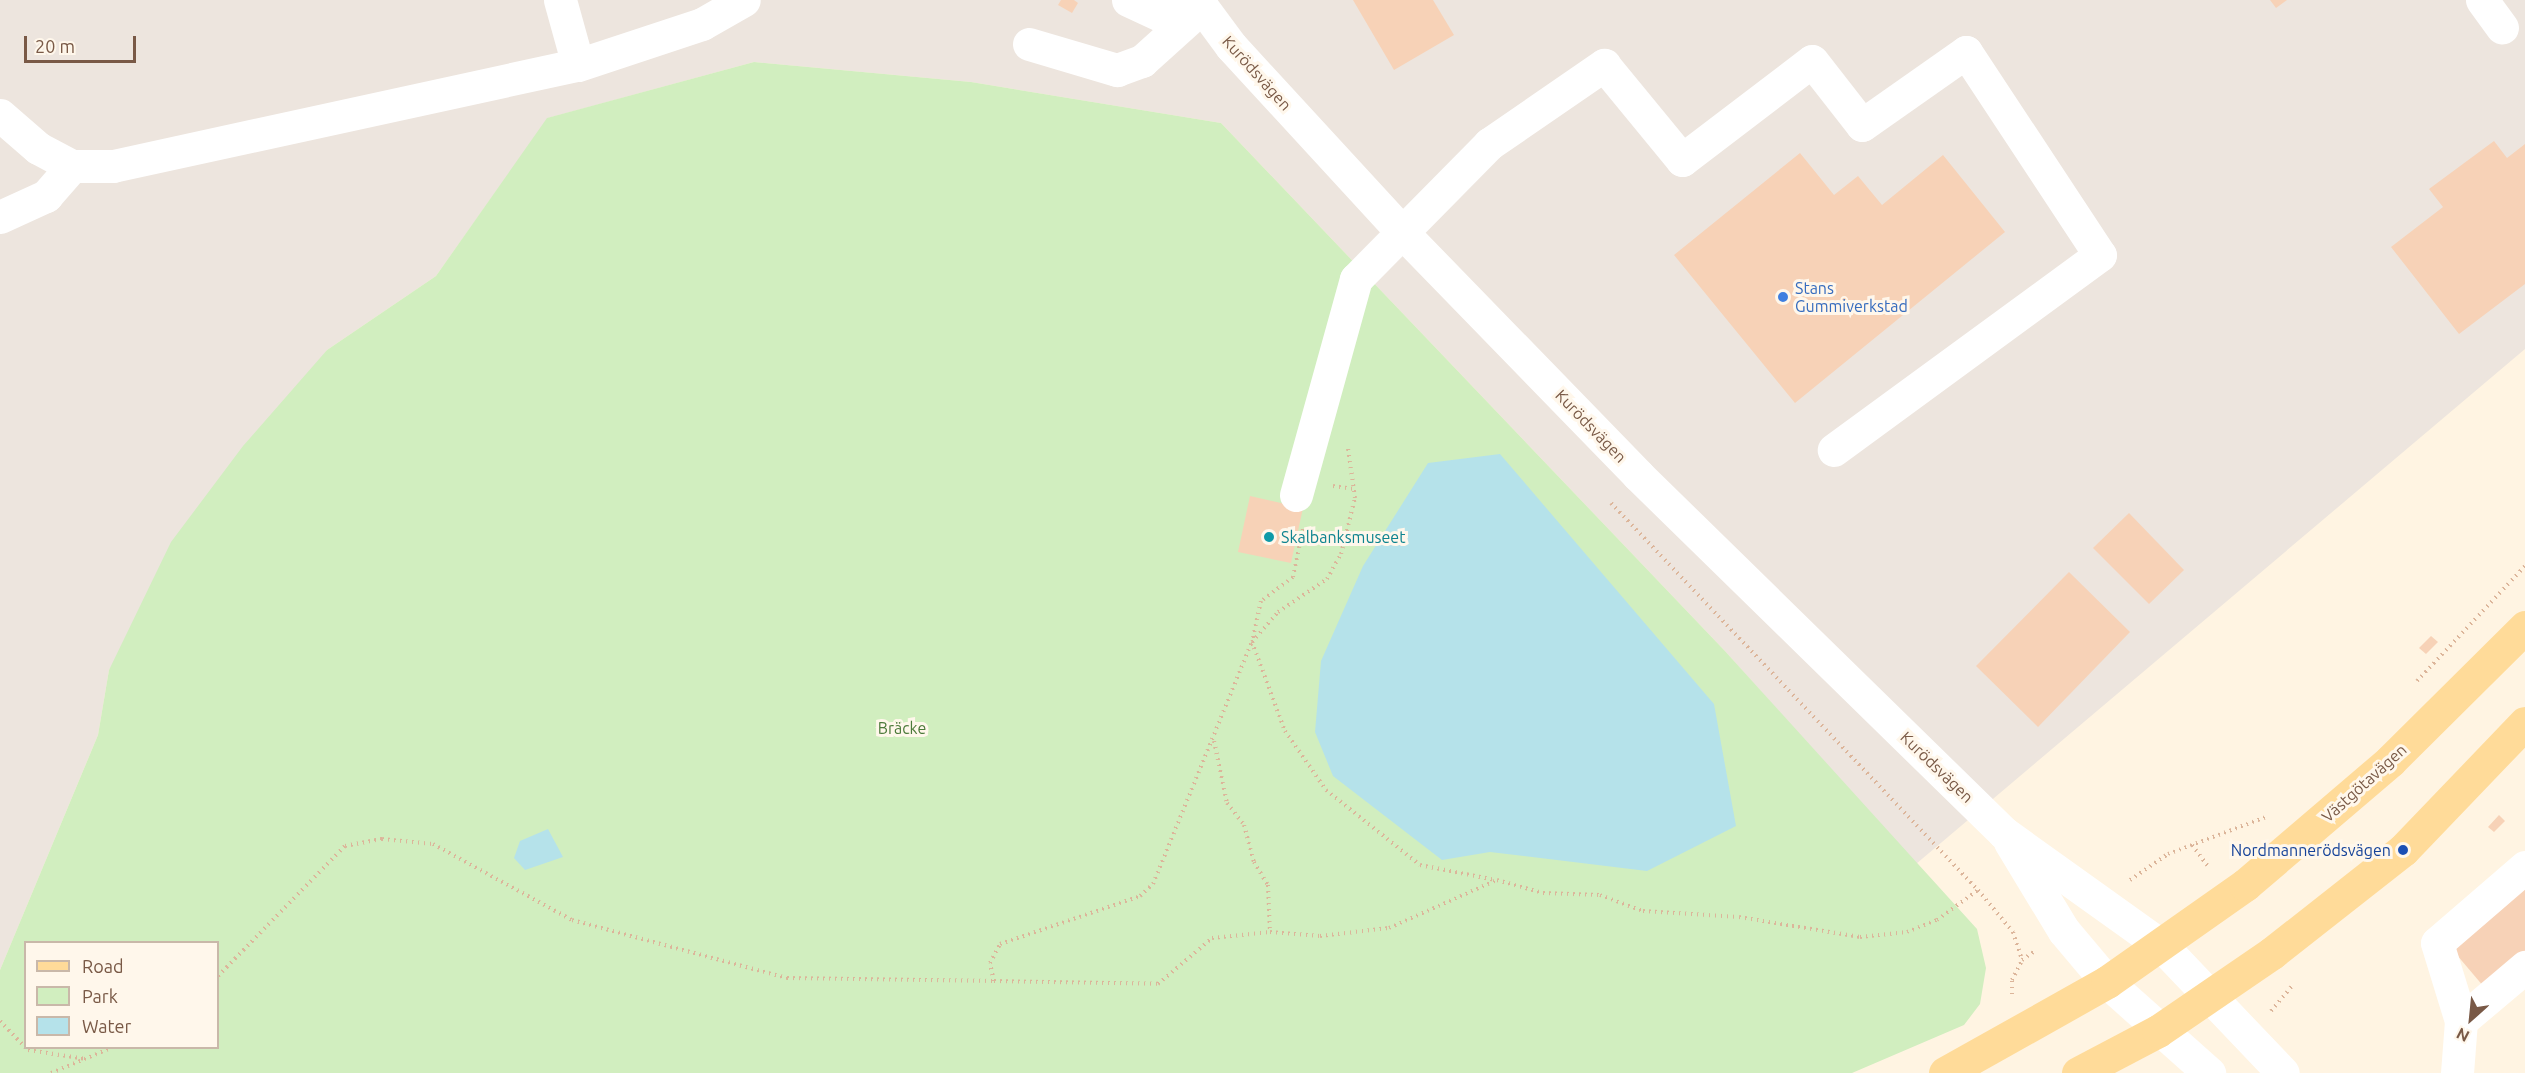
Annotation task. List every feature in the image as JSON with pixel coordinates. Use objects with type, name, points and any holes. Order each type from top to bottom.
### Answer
[{"type":"main road","name":"Västgötavägen","points":[[2162,946],[2323,820],[2444,710],[2525,627]]},
{"type":"main road","points":[[2078,1073],[2158,1030],[2209,997],[2403,850],[2525,723]]},
{"type":"main road","points":[[1945,1073],[2107,982],[2162,946]]},
{"type":"street","points":[[560,0],[578,65]]},
{"type":"street","points":[[0,115],[38,148],[72,166],[113,166],[578,65],[702,24],[744,0]]},
{"type":"street","points":[[1128,0],[1162,16],[1200,3]]},
{"type":"street","points":[[2482,0],[2502,28]]},
{"type":"street","points":[[1029,44],[1117,70],[1142,61],[1200,3]]},
{"type":"street","name":"Kurödsvägen","points":[[1200,3],[1231,46],[1400,230],[1638,475],[2004,833],[2104,901],[2162,946],[2283,1073]]},
{"type":"street","points":[[1296,495],[1356,279],[1400,230],[1489,144],[1604,65],[1682,160],[1812,61],[1862,125],[1966,52],[2100,255],[1834,450]]},
{"type":"street","points":[[0,217],[46,196],[72,166]]},
{"type":"street","name":"Kurödsvägen","points":[[2004,833],[2064,931],[2107,982],[2158,1030],[2209,1073]]},
{"type":"street","points":[[2457,1073],[2461,1020],[2437,943],[2525,867]]},
{"type":"street","points":[[2461,1020],[2525,967]]},
{"type":"path","points":[[1252,642],[1278,612],[1327,579],[1341,554],[1355,498],[1346,435]]},
{"type":"path","points":[[1602,494],[1978,890],[2013,932],[2022,960]]},
{"type":"path","points":[[994,981],[990,963],[1000,944],[1140,896],[1153,884],[1214,740],[1252,642],[1261,601],[1293,577],[1298,558]]},
{"type":"path","points":[[2412,687],[2525,566]]},
{"type":"path","points":[[1252,642],[1285,731],[1326,790],[1420,865],[1497,880],[1543,892],[1600,895],[1643,911],[1739,917],[1860,937],[1907,932],[1937,920],[1978,890]]},
{"type":"path","points":[[1214,740],[1227,803],[1244,825],[1254,862],[1268,885],[1269,932]]},
{"type":"path","points":[[2104,901],[2168,854],[2272,814]]},
{"type":"path","points":[[219,975],[345,846],[382,839],[433,844],[572,920],[787,978],[1158,984],[1212,938],[1269,932],[1320,936],[1389,928],[1497,880]]},
{"type":"path","points":[[0,1021],[24,1046]]},
{"type":"path","points":[[27,1049],[86,1059]]},
{"type":"path","points":[[51,1073],[107,1049]]},
{"type":"shaded area","points":[[0,0],[2525,0],[2525,349],[1916,864],[1724,650],[1221,123],[971,82],[754,62],[548,118],[436,276],[327,350],[109,670],[98,735],[0,970]]},
{"type":"green space","name":"Bräcke","points":[[754,62],[971,82],[1221,123],[1724,650],[1977,929],[1986,968],[1980,1004],[1964,1025],[1852,1073],[0,1073],[0,970],[98,735],[109,670],[171,542],[243,446],[327,350],[436,276],[547,118]]},
{"type":"water","points":[[1500,454],[1714,704],[1736,826],[1647,871],[1490,852],[1442,860],[1333,776],[1315,732],[1321,661],[1363,566],[1428,463]]},
{"type":"water","points":[[548,829],[563,857],[525,870],[514,858],[520,841]]},
{"type":"building","points":[[1061,0],[1074,0],[1078,3],[1072,13],[1058,5]]},
{"type":"building","points":[[1353,0],[1433,0],[1454,35],[1394,70]]},
{"type":"building","points":[[2270,0],[2287,0],[2276,8]]},
{"type":"building","points":[[2494,141],[2507,158],[2525,144],[2525,284],[2459,334],[2391,247],[2443,207],[2429,189]]},
{"type":"building","points":[[1800,153],[1834,195],[1858,176],[1882,205],[1943,155],[2005,232],[1795,403],[1674,255]]},
{"type":"building","name":"Skalbanksmuseet","points":[[1250,496],[1303,508],[1291,563],[1238,552]]},
{"type":"building","points":[[2129,513],[2184,570],[2149,604],[2093,548]]},
{"type":"building","points":[[2069,572],[2130,632],[2038,727],[1976,666]]},
{"type":"building","points":[[2431,636],[2438,642],[2426,654],[2419,648]]},
{"type":"building","points":[[2499,815],[2505,821],[2494,832],[2488,827]]},
{"type":"building","points":[[2525,885],[2525,952],[2484,987],[2451,948]]},
{"type":"place","name":"Stans Gummiverkstad","points":[[1783,297]]},
{"type":"place","name":"Skalbanksmuseet","points":[[1269,537]]},
{"type":"place","name":"Nordmannerödsvägen","points":[[2403,850]]}]
